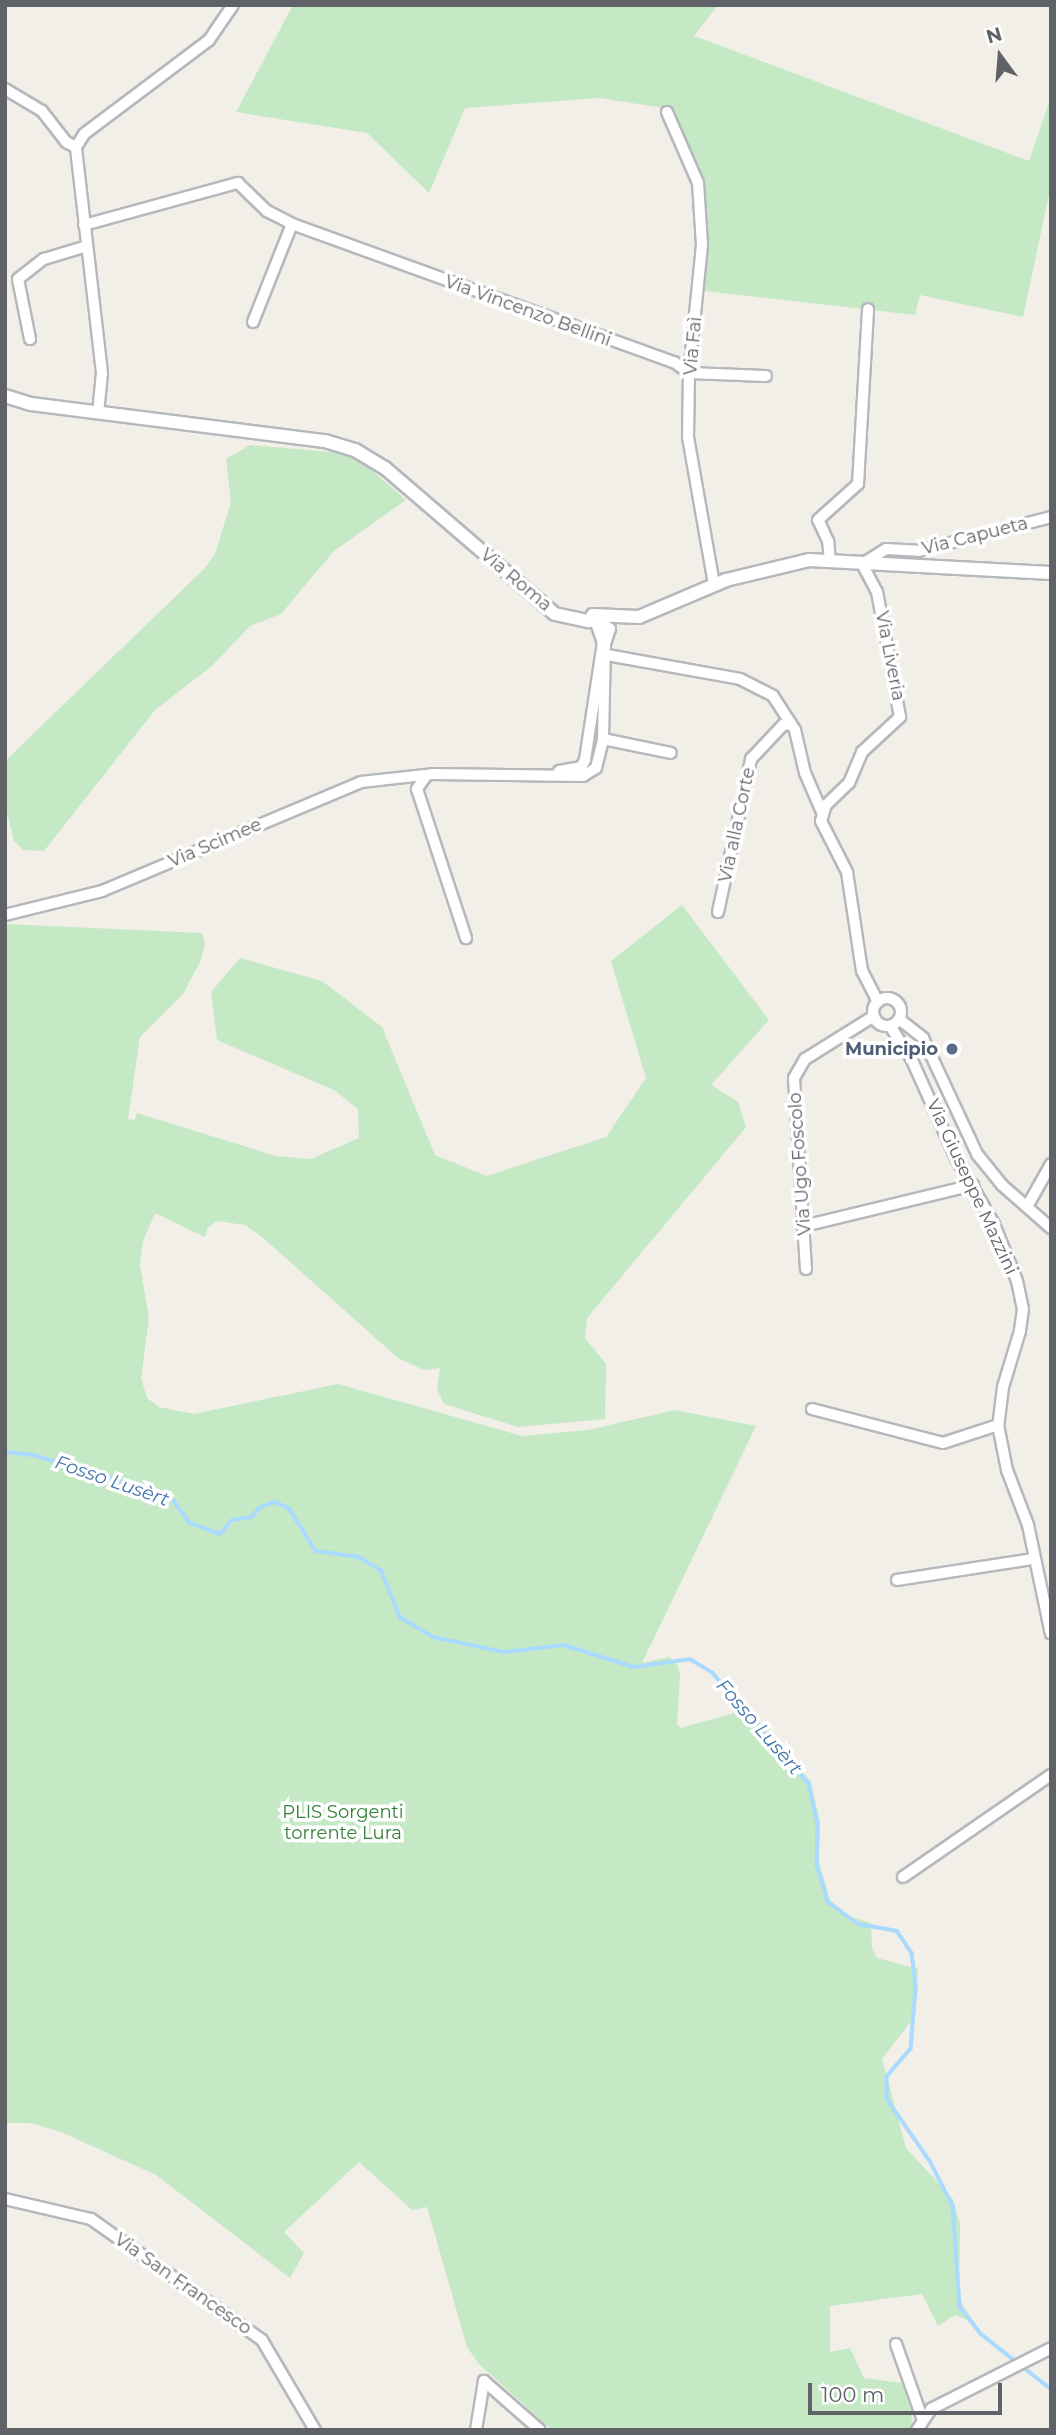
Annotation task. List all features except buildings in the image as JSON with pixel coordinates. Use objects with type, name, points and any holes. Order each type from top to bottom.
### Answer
[{"type":"street","points":[[98,413],[102,373],[76,147],[85,135],[209,40],[233,5]]},
{"type":"street","points":[[5,89],[42,111],[66,142],[76,147]]},
{"type":"street","name":"Via Faì","points":[[667,112],[698,183],[702,245],[689,373],[688,437],[714,584]]},
{"type":"street","name":"Via Vincenzo Bellini","points":[[84,225],[189,193],[238,183],[292,224],[674,362],[689,373],[766,376]]},
{"type":"street","points":[[253,322],[292,224]]},
{"type":"street","points":[[30,339],[18,279],[32,265],[87,246]]},
{"type":"street","points":[[830,562],[828,541],[818,520],[859,484],[868,309]]},
{"type":"street","name":"Via Roma","points":[[5,396],[98,413],[325,441],[355,450],[385,468],[555,614],[589,621],[593,615],[639,617],[714,584],[809,560],[1051,573]]},
{"type":"street","name":"Via Capueta","points":[[862,564],[886,549],[919,551],[1051,517]]},
{"type":"street","name":"Via Liveria","points":[[822,812],[849,783],[862,752],[900,717],[877,592],[862,564]]},
{"type":"street","points":[[547,773],[573,776],[591,772],[600,760],[607,654],[605,635],[610,628],[593,615]]},
{"type":"street","points":[[547,773],[581,767],[585,760],[603,643],[593,615]]},
{"type":"street","points":[[607,654],[740,680],[773,696],[791,724],[822,812],[823,831],[847,872],[862,971],[878,1002],[874,1016],[878,1023],[895,1022],[923,1038],[977,1154],[1002,1185],[1051,1227]]},
{"type":"street","name":"Via alla Corte","points":[[718,912],[751,760],[783,725],[791,724]]},
{"type":"street","points":[[603,739],[671,753]]},
{"type":"street","points":[[585,760],[591,772]]},
{"type":"street","name":"Via Scimee","points":[[5,915],[102,891],[361,782],[426,776],[547,773]]},
{"type":"street","points":[[426,776],[417,789],[466,939]]},
{"type":"street","points":[[878,1002],[894,1000],[900,1007],[895,1022]]},
{"type":"street","name":"Via Ugo Foscolo","points":[[806,1269],[794,1078],[805,1059],[874,1016]]},
{"type":"street","name":"Via Giuseppe Mazzini","points":[[895,1022],[1017,1282],[1023,1309],[1020,1331],[1003,1387],[998,1425],[1007,1470],[1028,1525],[1033,1559],[1051,1634]]},
{"type":"street","points":[[1028,1205],[1051,1164]]},
{"type":"street","points":[[804,1226],[973,1185]]},
{"type":"street","points":[[812,1409],[943,1443],[998,1425]]},
{"type":"street","points":[[897,1580],[1033,1559]]},
{"type":"street","points":[[903,1877],[1051,1775]]},
{"type":"street","name":"Via San Francesco","points":[[5,2199],[91,2219],[262,2340],[315,2430]]},
{"type":"street","points":[[896,2344],[922,2418]]},
{"type":"street","points":[[917,2430],[922,2418],[1051,2348]]},
{"type":"street","points":[[476,2430],[484,2381],[540,2430]]},
{"type":"green space","points":[[293,5],[718,5],[694,36],[1029,161],[1051,97],[1051,185],[1023,317],[920,295],[915,315],[705,291],[705,180],[664,108],[599,98],[465,108],[429,193],[367,133],[236,112]]},
{"type":"green space","points":[[250,445],[353,454],[406,500],[334,551],[281,614],[250,626],[212,666],[155,710],[44,851],[23,850],[14,841],[5,805],[5,761],[204,569],[215,554],[231,502],[226,459]]},
{"type":"green space","name":"PLIS Sorgenti torrente Lura","points":[[682,905],[769,1020],[711,1085],[738,1102],[746,1127],[587,1318],[585,1338],[606,1364],[605,1419],[518,1427],[444,1404],[437,1389],[440,1368],[424,1370],[398,1358],[261,1236],[245,1225],[217,1221],[208,1227],[205,1237],[155,1213],[143,1241],[140,1265],[149,1318],[141,1378],[147,1398],[159,1407],[194,1414],[338,1384],[522,1436],[588,1430],[675,1410],[756,1426],[642,1663],[669,1657],[676,1662],[680,1673],[677,1724],[681,1728],[748,1709],[811,1782],[820,1822],[819,1862],[830,1900],[849,1916],[871,1923],[872,1948],[877,1958],[918,1969],[915,2016],[882,2059],[906,2148],[953,2199],[960,2224],[959,2287],[962,2304],[975,2323],[955,2315],[938,2326],[922,2294],[830,2306],[830,2352],[850,2348],[864,2378],[902,2383],[912,2415],[911,2430],[552,2430],[478,2363],[467,2347],[427,2207],[412,2210],[359,2162],[284,2232],[304,2253],[290,2278],[156,2175],[61,2132],[31,2123],[5,2123],[5,924],[202,933],[205,944],[201,960],[183,994],[140,1037],[128,1119],[135,1120],[137,1113],[276,1156],[311,1159],[359,1138],[358,1109],[334,1090],[217,1040],[211,992],[240,958],[322,981],[382,1027],[435,1155],[487,1176],[606,1137],[646,1078],[611,961]]},
{"type":"waterway","name":"Fosso Lusèrt","points":[[5,1452],[33,1455],[116,1479],[140,1494],[174,1501],[190,1523],[220,1534],[232,1520],[252,1517],[259,1508],[275,1502],[289,1508],[316,1551],[359,1557],[381,1570],[400,1617],[433,1637],[504,1652],[564,1645],[634,1667],[690,1659],[712,1672],[809,1784],[818,1825],[817,1865],[828,1902],[858,1924],[897,1931],[912,1953],[916,1988],[911,2049],[887,2077],[887,2099],[930,2161],[953,2206],[960,2307],[981,2334],[1051,2389]]},
{"type":"place","name":"Municipio","points":[[952,1049]]}]
